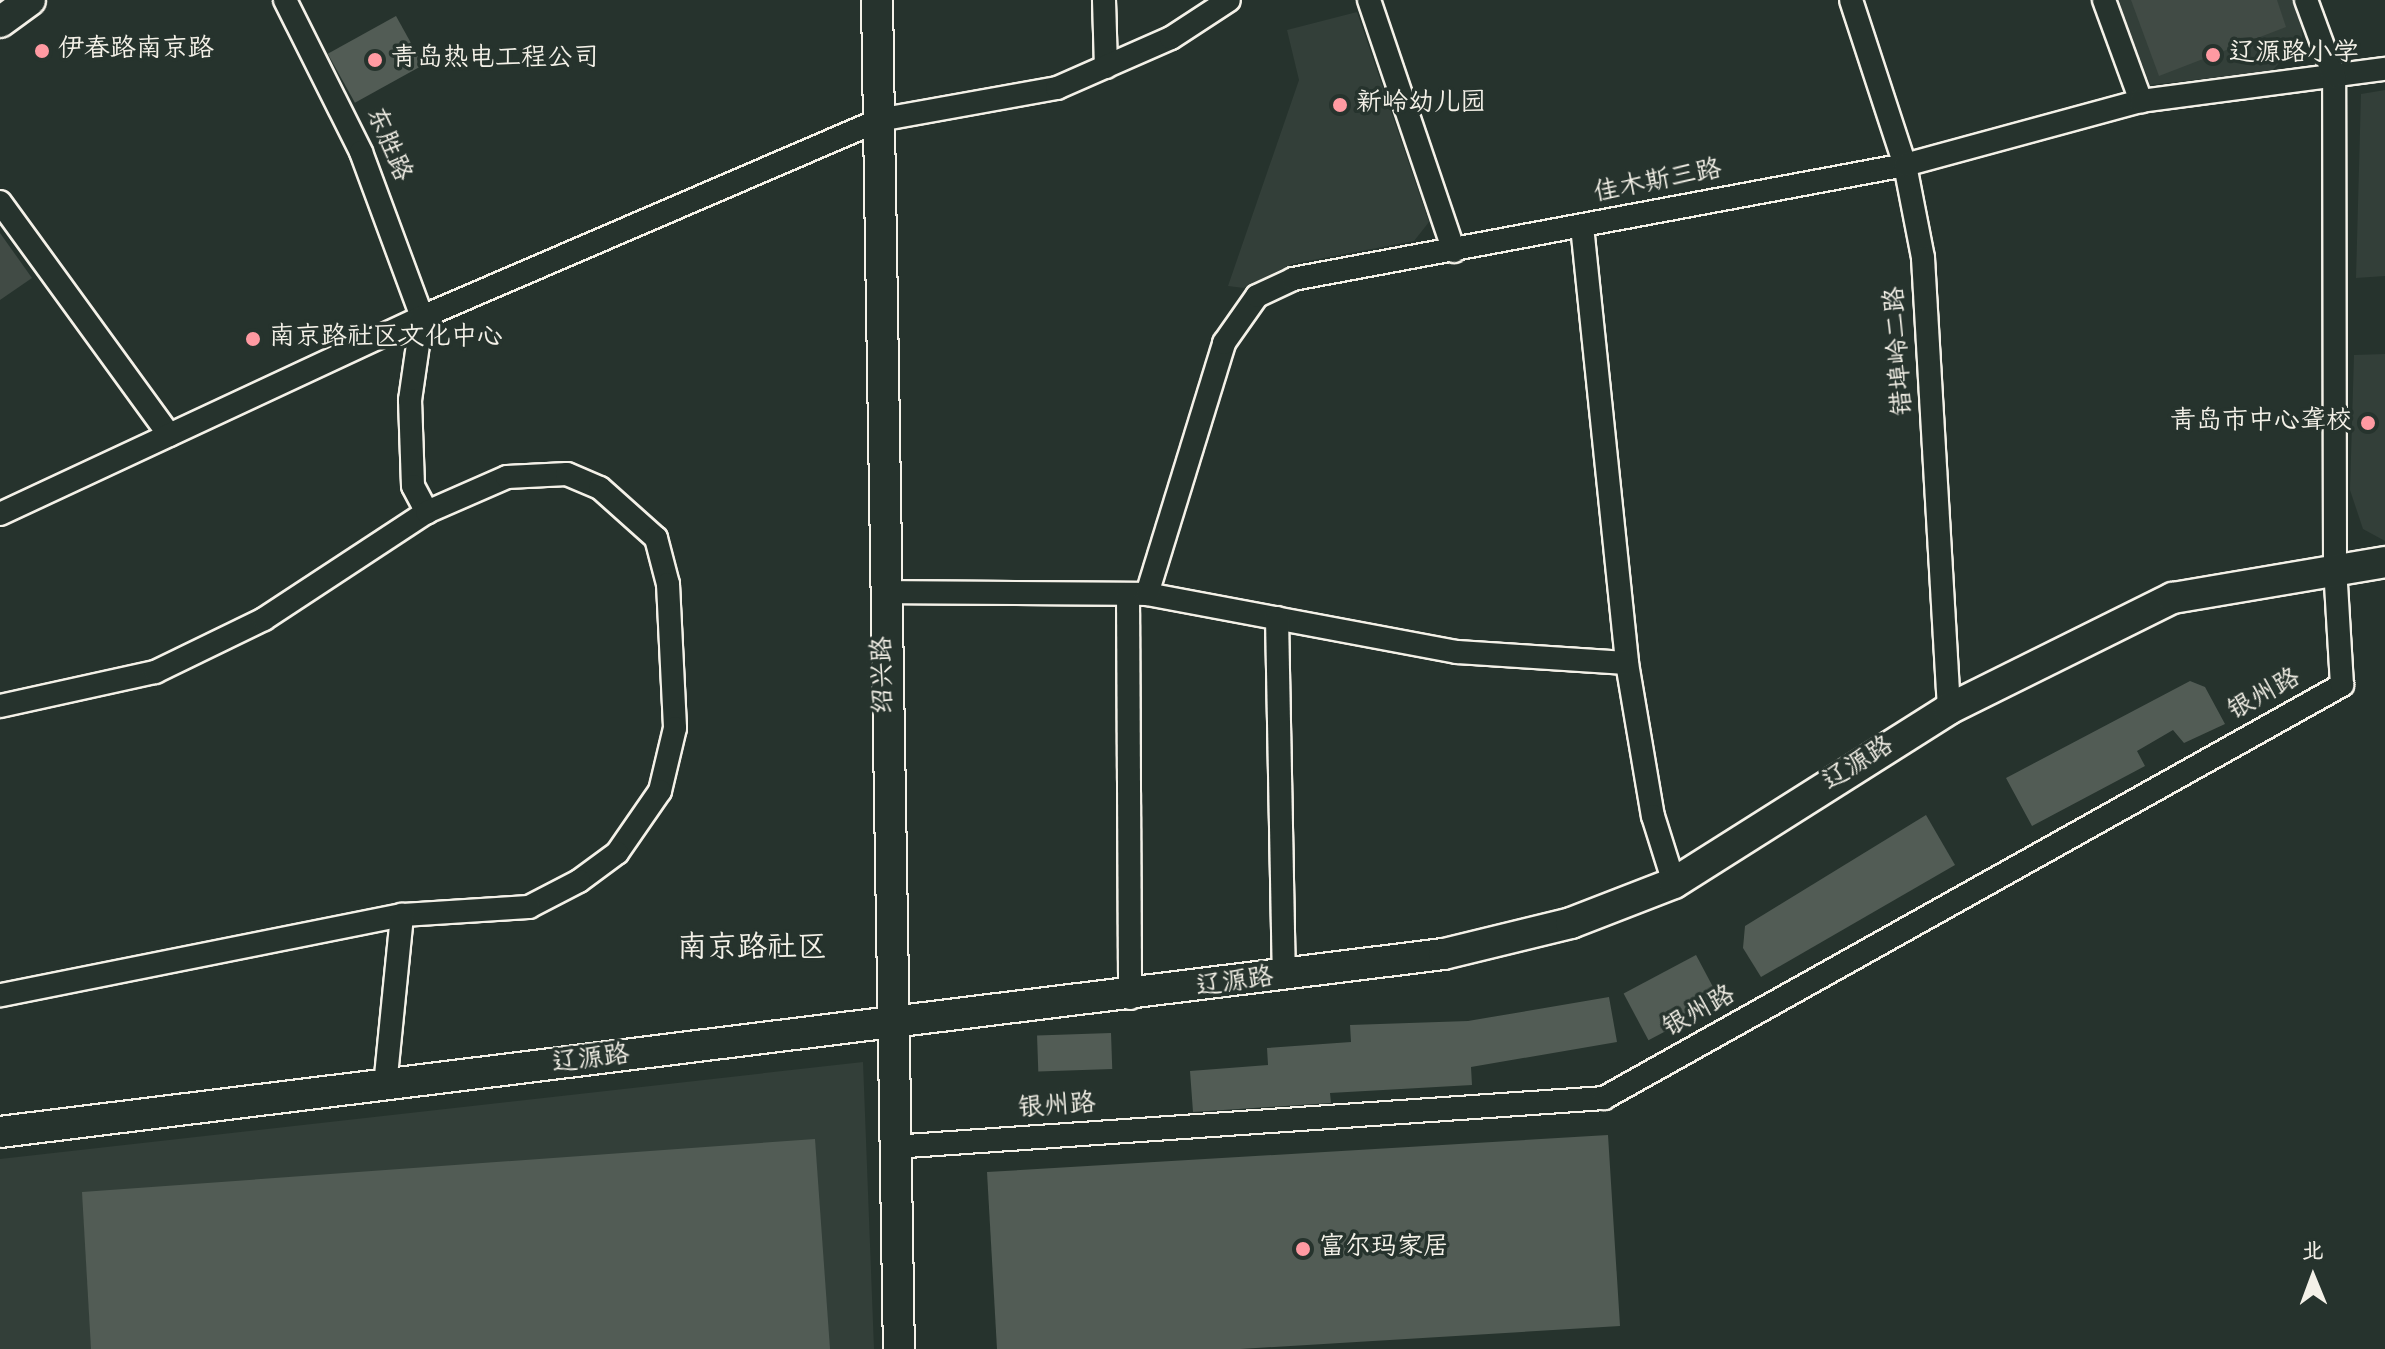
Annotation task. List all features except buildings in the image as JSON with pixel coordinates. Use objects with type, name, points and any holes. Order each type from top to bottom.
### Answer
[{"type":"street","points":[[0,22],[30,0]]},
{"type":"street","name":"东胜路","points":[[285,0],[361,152],[422,317]]},
{"type":"street","name":"绍兴路","points":[[877,0],[889,1026],[899,1349]]},
{"type":"street","points":[[1104,0],[1106,67]]},
{"type":"street","points":[[0,514],[422,317],[879,120],[1057,88],[1171,38],[1229,0]]},
{"type":"street","points":[[1369,0],[1454,251]]},
{"type":"street","name":"错埠岭二路","points":[[1851,0],[1905,165],[1923,258],[1949,709]]},
{"type":"street","points":[[2104,0],[2141,101]]},
{"type":"street","points":[[2306,0],[2334,76],[2335,567]]},
{"type":"street","name":"佳木斯三路","points":[[1130,998],[1137,594],[1224,343],[1257,296],[1293,279],[1905,165],[2141,101],[2385,69]]},
{"type":"street","points":[[0,202],[169,435]]},
{"type":"street","points":[[1582,226],[1627,663],[1653,816],[1674,883]]},
{"type":"street","points":[[422,317],[410,400],[413,486],[427,512]]},
{"type":"street","points":[[0,706],[155,672],[264,619],[427,512],[507,477],[567,474],[600,488],[656,538],[668,584],[675,728],[660,791],[617,853],[579,881],[529,907],[402,915],[0,995]]},
{"type":"street","name":"辽源路","points":[[0,1132],[1130,998],[1472,948],[1571,923],[1674,883],[1949,709],[2173,598],[2335,567],[2385,562]]},
{"type":"street","name":"银州路","points":[[893,1147],[1604,1098],[2342,685],[2335,567]]},
{"type":"street","points":[[884,592],[1137,594],[1457,652],[1627,663]]},
{"type":"street","points":[[1277,618],[1284,977]]},
{"type":"street","points":[[385,1086],[402,915]]},
{"type":"shaded area","name":"辽源路小学","points":[[2118,0],[2300,0],[2302,39],[2272,71],[2150,85]]},
{"type":"shaded area","points":[[2131,0],[2277,0],[2286,27],[2159,76]]},
{"type":"shaded area","points":[[1357,12],[1429,222],[1414,241],[1292,264],[1244,288],[1228,286],[1299,80],[1287,30]]},
{"type":"shaded area","points":[[2385,90],[2385,276],[2356,278],[2361,94]]},
{"type":"shaded area","points":[[0,233],[32,278],[0,300]]},
{"type":"shaded area","name":"青岛市中心聋校","points":[[2385,354],[2385,541],[2363,529],[2350,490],[2354,355]]},
{"type":"shaded area","points":[[863,1062],[874,1349],[0,1349],[0,1159]]},
{"type":"place","name":"伊春路南京路","points":[[42,51]]},
{"type":"place","name":"辽源路小学","points":[[2213,55]]},
{"type":"place","name":"青岛热电工程公司","points":[[375,60]]},
{"type":"place","name":"新岭幼儿园","points":[[1340,105]]},
{"type":"place","name":"南京路社区文化中心","points":[[253,339]]},
{"type":"place","name":"青岛市中心聋校","points":[[2368,423]]},
{"type":"place","name":"富尔玛家居","points":[[1303,1249]]},
{"type":"district","name":"南京路社区","points":[[752,949]]}]
